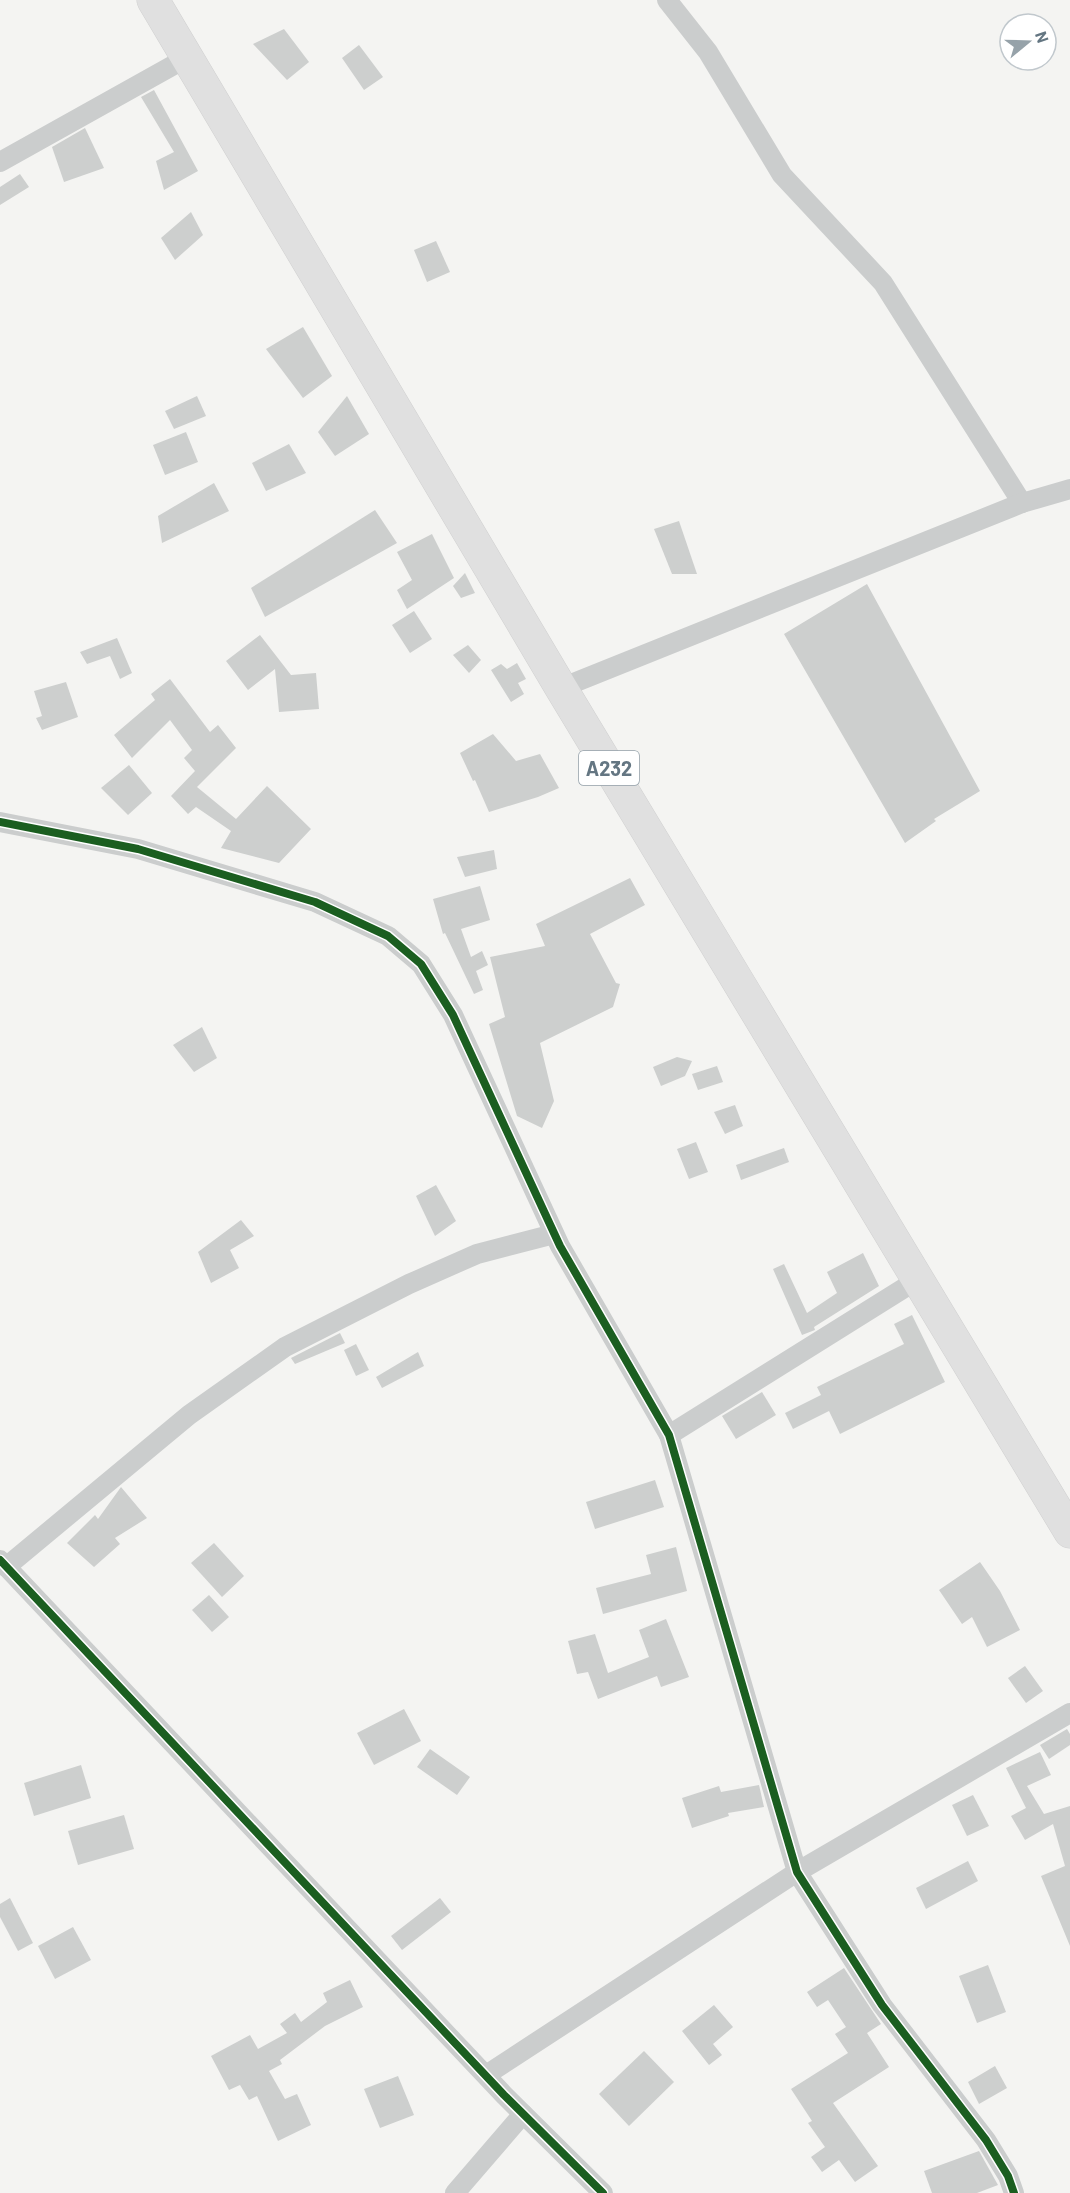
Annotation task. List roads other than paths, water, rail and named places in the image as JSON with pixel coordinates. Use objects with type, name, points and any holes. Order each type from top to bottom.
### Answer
[{"type":"main road","name":"A232","points":[[153,0],[561,688],[1070,1532]]},
{"type":"street","points":[[667,0],[708,52],[782,175],[883,283],[1022,503]]},
{"type":"street","points":[[0,162],[188,57]]},
{"type":"street","points":[[561,688],[1022,503],[1070,489]]},
{"type":"street","points":[[0,822],[138,849],[315,902],[388,936],[421,964],[453,1015],[554,1234],[669,1435],[796,1872],[882,2005],[986,2140],[1008,2176],[1014,2193]]},
{"type":"street","points":[[554,1234],[477,1254],[409,1284],[285,1347],[189,1415],[3,1563],[523,2114],[603,2193]]},
{"type":"street","points":[[669,1435],[917,1280]]},
{"type":"street","points":[[486,2075],[796,1872],[1070,1713]]},
{"type":"street","points":[[455,2193],[523,2114]]}]
